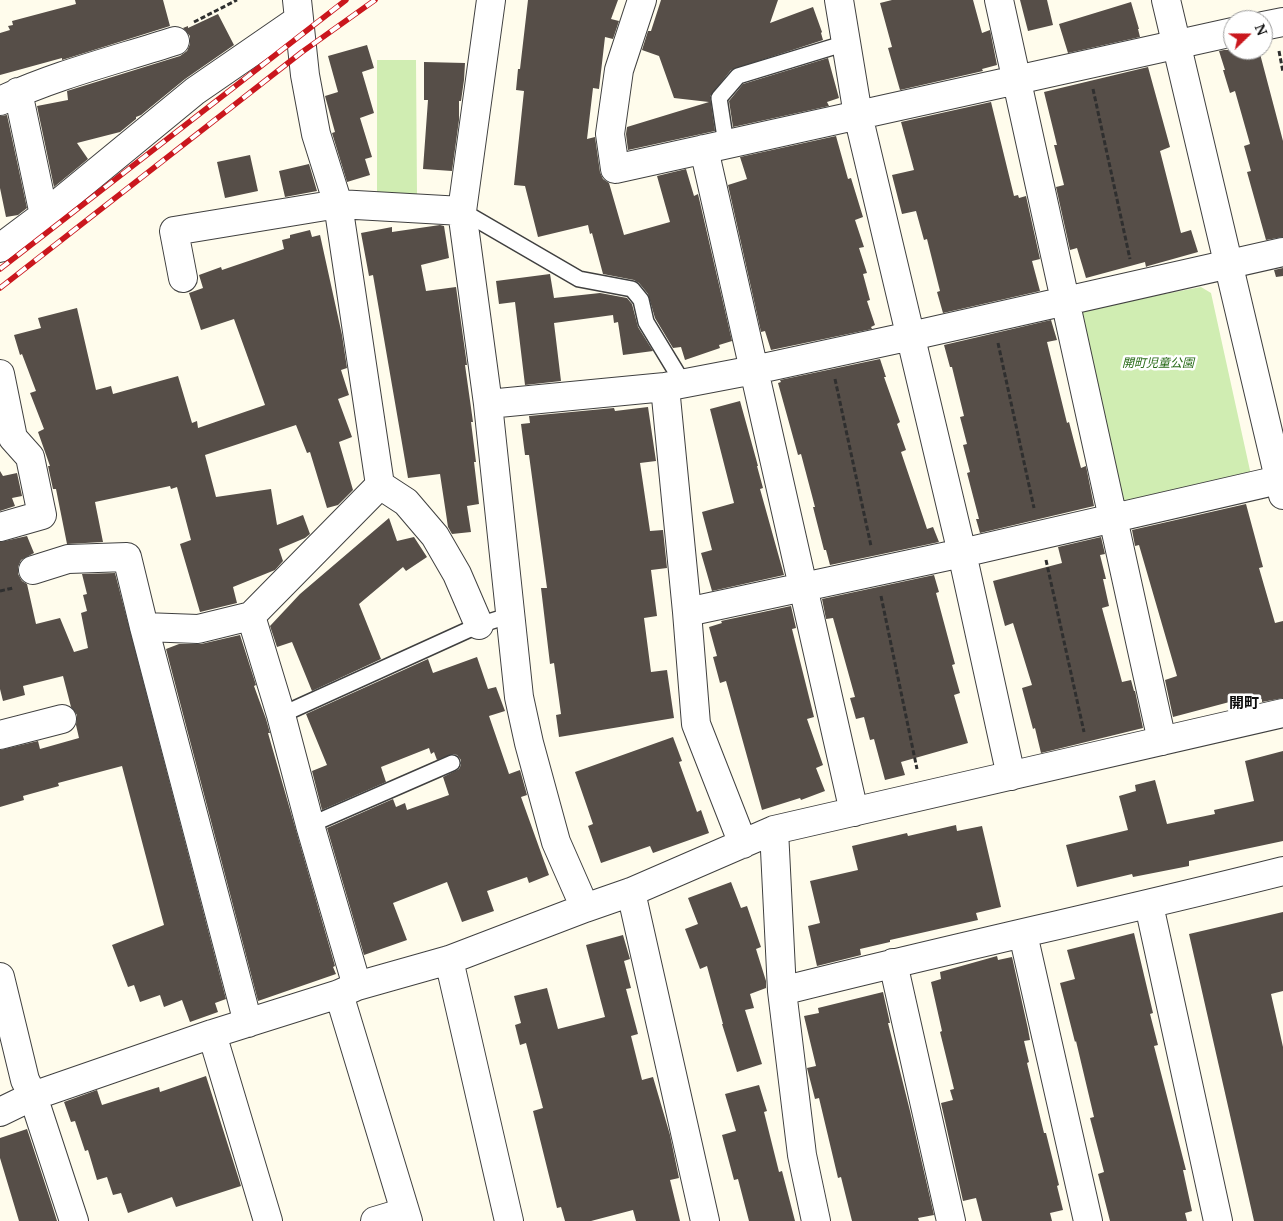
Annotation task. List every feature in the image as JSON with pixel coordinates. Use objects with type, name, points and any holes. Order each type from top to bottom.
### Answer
[{"type":"street","points":[[491,0],[462,211],[488,404],[519,697],[529,743],[556,842],[585,908]]},
{"type":"street","points":[[642,0],[619,70],[610,134],[615,169],[1223,34]]},
{"type":"street","points":[[839,0],[858,114],[962,553],[1011,776]]},
{"type":"street","points":[[999,0],[1162,741]]},
{"type":"street","points":[[687,612],[804,588],[1113,518],[1282,484],[1166,0]]},
{"type":"street","points":[[297,10],[305,75],[316,134],[338,204],[380,485],[406,502],[435,536],[457,574],[479,626]]},
{"type":"street","points":[[0,248],[44,215],[297,10]]},
{"type":"street","points":[[44,215],[9,97],[174,41]]},
{"type":"street","points":[[715,146],[754,370],[854,812]]},
{"type":"street","points":[[183,278],[174,231],[338,204],[462,211]]},
{"type":"street","points":[[488,404],[674,385],[754,370],[1229,266],[1283,252]]},
{"type":"street","points":[[0,374],[13,438],[30,457],[42,515],[0,527]]},
{"type":"street","points":[[674,385],[687,612],[696,724],[743,844]]},
{"type":"street","points":[[144,627],[198,629],[250,616],[380,485]]},
{"type":"street","points":[[33,570],[68,559],[127,557],[248,1023]]},
{"type":"street","points":[[250,616],[281,715],[310,825],[348,990],[407,1216],[375,1221]]},
{"type":"street","points":[[0,1112],[33,1096],[212,1034],[449,960],[631,892],[774,830],[1283,713]]},
{"type":"street","points":[[0,735],[62,719]]},
{"type":"street","points":[[774,830],[782,991],[802,1155],[816,1221]]},
{"type":"street","points":[[782,991],[893,963],[1149,905],[1283,871]]},
{"type":"street","points":[[631,892],[705,1221]]},
{"type":"street","points":[[1149,905],[1218,1221]]},
{"type":"street","points":[[1023,934],[1088,1221]]},
{"type":"street","points":[[449,960],[508,1221]]},
{"type":"street","points":[[893,963],[951,1221]]},
{"type":"street","points":[[0,977],[26,1080],[74,1221]]},
{"type":"street","points":[[212,1034],[268,1221]]},
{"type":"lane","points":[[715,146],[719,98],[738,76],[846,43]]},
{"type":"lane","points":[[462,211],[579,279],[632,289],[641,300],[646,322],[674,385]]},
{"type":"lane","points":[[281,715],[479,626],[511,615]]},
{"type":"lane","points":[[310,825],[452,763]]},
{"type":"path","points":[[174,41],[176,32],[237,0]]},
{"type":"path","points":[[1088,64],[1136,286]]},
{"type":"green space","points":[[377,60],[416,60],[417,195],[377,196]]},
{"type":"green space","name":"開町児童公園","points":[[1201,287],[1211,293],[1251,475],[1122,510],[1076,311]]},
{"type":"building","points":[[75,0],[163,0],[170,26],[62,60],[62,58],[0,75],[0,33],[10,30],[8,26],[13,25],[12,21],[76,4]]},
{"type":"building","points":[[528,0],[618,0],[611,19],[619,21],[613,39],[605,37],[599,89],[593,88],[587,139],[595,137],[600,172],[603,179],[609,183],[624,235],[670,222],[657,176],[686,169],[694,196],[698,194],[732,341],[719,345],[720,348],[685,360],[681,347],[673,348],[655,318],[648,294],[639,283],[634,280],[603,274],[588,225],[538,237],[525,186],[514,185],[524,91],[516,90]]},
{"type":"building","points":[[661,0],[778,0],[770,23],[813,7],[823,40],[731,70],[710,96],[715,131],[628,150],[627,127],[709,102],[674,98],[659,56],[642,50],[648,31],[651,31]]},
{"type":"building","points":[[892,0],[973,0],[982,33],[990,30],[997,65],[982,69],[983,71],[900,90],[888,48],[892,47],[880,3]]},
{"type":"building","points":[[1020,0],[1047,0],[1053,25],[1028,31]]},
{"type":"building","points":[[1131,2],[1140,37],[1068,53],[1059,24]]},
{"type":"building","points":[[218,14],[234,45],[185,79],[136,117],[120,132],[77,143],[88,159],[54,187],[37,106],[68,100],[67,91],[180,56],[187,51],[190,44],[190,36],[183,28],[188,26],[188,28]]},
{"type":"building","points":[[367,45],[374,68],[362,72],[374,113],[360,118],[372,157],[365,159],[370,175],[347,182],[332,133],[335,132],[325,96],[338,92],[328,56]]},
{"type":"building","points":[[1223,50],[1223,60],[1262,60],[1283,141],[1283,237],[1266,240],[1247,172],[1251,171],[1244,146],[1250,144],[1235,91],[1230,93],[1219,51]]},
{"type":"building","points":[[828,58],[839,98],[827,102],[829,106],[733,127],[729,101],[743,84]]},
{"type":"building","points":[[424,62],[465,63],[452,171],[423,169],[428,100],[424,100]]},
{"type":"building","points":[[1148,67],[1170,147],[1160,151],[1181,233],[1191,230],[1198,252],[1146,267],[1145,262],[1086,278],[1077,248],[1070,250],[1056,187],[1064,185],[1054,145],[1057,145],[1044,92]]},
{"type":"building","points":[[991,102],[1014,196],[1018,195],[1019,198],[1026,196],[1040,259],[1032,261],[1040,291],[943,313],[937,292],[940,291],[927,239],[924,240],[916,211],[902,214],[892,175],[914,170],[901,122]]},
{"type":"building","points":[[7,115],[27,208],[18,215],[6,217],[0,188],[0,116]]},
{"type":"building","points":[[836,136],[848,179],[851,178],[863,217],[855,220],[864,247],[859,248],[867,273],[863,274],[870,300],[867,301],[875,325],[871,327],[872,329],[771,350],[765,331],[761,332],[728,185],[747,179],[740,157]]},
{"type":"building","points":[[250,155],[258,191],[225,198],[217,162]]},
{"type":"building","points":[[309,164],[317,191],[285,197],[279,171]]},
{"type":"building","points":[[444,226],[449,258],[421,265],[426,291],[456,287],[467,365],[465,365],[473,422],[471,422],[479,504],[467,506],[471,532],[452,534],[448,527],[440,474],[408,478],[373,275],[369,276],[361,233],[392,227],[392,232]]},
{"type":"building","points":[[310,230],[312,237],[320,235],[342,335],[347,368],[341,370],[349,395],[338,399],[352,437],[339,442],[353,490],[338,505],[327,508],[310,452],[307,453],[296,425],[205,455],[216,497],[271,489],[277,525],[303,515],[310,534],[279,549],[283,561],[275,570],[233,587],[237,603],[200,612],[180,544],[191,540],[177,487],[171,489],[170,486],[95,502],[103,542],[67,544],[56,489],[53,489],[48,466],[50,466],[38,432],[44,429],[30,393],[36,391],[22,354],[20,355],[14,335],[41,328],[38,318],[77,308],[96,390],[111,386],[113,394],[178,376],[192,423],[197,421],[198,428],[265,405],[234,319],[201,330],[189,293],[203,288],[199,275],[221,267],[222,270],[284,249],[282,240],[290,238],[290,235]]},
{"type":"building","points":[[1283,268],[1283,276],[1276,277],[1274,270]]},
{"type":"building","points":[[550,274],[554,298],[600,293],[627,298],[632,304],[638,327],[653,351],[623,355],[618,322],[614,323],[613,315],[554,323],[561,381],[525,385],[515,302],[499,304],[496,281]]},
{"type":"building","points":[[1051,320],[1057,340],[1047,342],[1067,423],[1069,422],[1081,468],[1086,466],[1094,506],[980,533],[976,519],[979,519],[967,473],[970,472],[963,445],[967,444],[960,417],[964,416],[952,367],[950,367],[944,345]]},
{"type":"building","points":[[880,359],[886,377],[884,377],[900,422],[897,424],[906,450],[901,452],[927,529],[933,527],[939,542],[830,565],[826,550],[824,550],[801,454],[798,455],[778,383],[781,382],[780,380]]},
{"type":"building","points":[[740,401],[763,488],[760,489],[784,575],[712,591],[701,553],[712,550],[702,512],[734,503],[710,409]]},
{"type":"building","points":[[648,407],[656,461],[640,463],[650,531],[663,530],[667,568],[651,570],[657,616],[644,618],[651,672],[667,670],[674,718],[559,737],[556,715],[561,714],[554,663],[550,664],[541,588],[547,588],[529,455],[525,455],[521,424],[530,423],[529,416],[614,408],[615,411]]},
{"type":"building","points":[[0,471],[3,476],[17,473],[22,496],[12,498],[15,506],[0,511]]},
{"type":"building","points":[[1246,504],[1263,567],[1259,568],[1275,623],[1283,621],[1283,698],[1262,702],[1262,699],[1254,702],[1252,696],[1173,717],[1165,680],[1177,676],[1139,545],[1135,546],[1132,530]]},
{"type":"building","points":[[389,518],[397,541],[414,537],[427,557],[406,571],[403,567],[359,604],[381,659],[312,691],[292,642],[277,647],[270,626],[300,594]]},
{"type":"building","points":[[27,536],[34,553],[21,560],[18,574],[22,581],[27,584],[36,624],[60,618],[74,652],[88,648],[81,613],[87,611],[83,595],[87,594],[82,574],[115,573],[226,999],[215,1003],[218,1012],[190,1022],[182,1000],[164,1007],[160,995],[140,1002],[134,985],[128,987],[112,945],[164,925],[122,766],[58,783],[59,786],[23,796],[24,800],[0,807],[0,750],[38,741],[40,749],[79,738],[76,725],[77,715],[71,707],[63,676],[23,686],[25,695],[3,701],[0,689],[0,542]]},
{"type":"building","points":[[1101,537],[1105,554],[1100,555],[1106,579],[1103,579],[1109,606],[1102,608],[1122,682],[1131,680],[1143,728],[1041,753],[1022,688],[1032,685],[1013,623],[1005,626],[993,581],[1062,563],[1058,547]]},
{"type":"building","points":[[934,575],[939,592],[936,593],[955,664],[952,665],[960,693],[954,695],[968,743],[901,762],[905,775],[885,780],[874,739],[870,740],[864,717],[856,719],[850,698],[855,697],[833,618],[826,619],[822,599]]},
{"type":"building","points":[[791,606],[796,628],[792,629],[814,717],[807,719],[823,765],[816,768],[825,791],[801,800],[800,798],[762,810],[726,681],[720,683],[713,657],[717,656],[709,627],[722,623],[721,621]]},
{"type":"building","points":[[240,635],[256,685],[254,686],[270,733],[268,733],[336,974],[258,1001],[166,649],[179,644],[201,644]]},
{"type":"building","points":[[477,657],[488,689],[496,687],[505,711],[489,716],[509,774],[520,770],[527,795],[521,797],[549,875],[529,883],[527,877],[487,891],[494,911],[462,922],[447,882],[393,903],[407,940],[364,955],[327,828],[393,799],[396,807],[405,803],[407,810],[449,795],[443,777],[459,769],[461,760],[457,755],[453,754],[437,760],[434,752],[431,754],[429,748],[381,767],[386,782],[322,810],[312,771],[327,765],[306,714],[428,659],[433,673]]},
{"type":"building","points":[[673,737],[682,761],[679,762],[697,812],[701,810],[709,833],[653,853],[650,846],[601,863],[588,826],[593,824],[575,772]]},
{"type":"building","points":[[1283,751],[1283,841],[1189,861],[1189,866],[1133,877],[1132,874],[1077,887],[1066,845],[1128,830],[1119,796],[1136,791],[1135,785],[1155,780],[1167,824],[1215,814],[1214,810],[1254,801],[1245,761]]},
{"type":"building","points":[[956,825],[957,831],[982,826],[1001,907],[976,913],[978,920],[890,940],[890,942],[860,949],[861,955],[817,966],[808,926],[820,923],[810,881],[858,870],[852,846],[907,833],[908,836]]},
{"type":"building","points":[[731,882],[741,908],[747,906],[761,947],[756,949],[766,981],[766,988],[750,994],[754,1008],[745,1010],[762,1064],[737,1072],[707,966],[700,969],[685,929],[698,924],[688,898]]},
{"type":"building","points":[[1283,912],[1283,991],[1271,994],[1283,1047],[1283,1221],[1254,1221],[1189,934]]},
{"type":"building","points":[[1134,933],[1153,1013],[1150,1014],[1158,1045],[1154,1046],[1186,1170],[1183,1170],[1192,1211],[1185,1213],[1187,1221],[1110,1221],[1098,1174],[1104,1172],[1090,1118],[1094,1117],[1060,983],[1075,979],[1067,950]]},
{"type":"building","points":[[623,935],[630,959],[624,961],[631,988],[626,989],[638,1034],[631,1036],[642,1080],[653,1077],[670,1135],[679,1178],[670,1180],[680,1221],[636,1221],[633,1210],[591,1221],[565,1221],[561,1207],[557,1208],[533,1111],[543,1108],[526,1043],[520,1045],[515,1025],[521,1023],[514,996],[547,988],[558,1029],[605,1017],[586,945]]},
{"type":"building","points":[[997,956],[998,960],[1012,957],[1028,1029],[1030,1040],[1024,1041],[1029,1062],[1027,1063],[1059,1185],[1057,1186],[1063,1210],[1050,1213],[1052,1221],[982,1221],[976,1198],[963,1201],[941,1103],[953,1100],[950,1090],[954,1089],[940,1032],[942,1031],[931,982],[941,979],[940,972]]},
{"type":"building","points":[[883,992],[890,1023],[888,1023],[934,1215],[918,1218],[919,1221],[852,1221],[841,1177],[838,1178],[819,1098],[815,1099],[807,1068],[816,1066],[804,1016],[819,1013],[818,1008]]},
{"type":"building","points":[[206,1076],[241,1186],[176,1207],[172,1197],[128,1213],[121,1193],[113,1195],[107,1177],[97,1180],[88,1150],[85,1151],[75,1121],[71,1122],[64,1102],[97,1090],[102,1105],[159,1087],[160,1092]]},
{"type":"building","points":[[759,1085],[767,1111],[764,1112],[779,1172],[782,1171],[795,1221],[749,1221],[738,1179],[734,1180],[722,1135],[736,1131],[725,1094]]},
{"type":"building","points":[[27,1129],[57,1221],[19,1221],[0,1158],[0,1138]]},
{"type":"railway","points":[[0,269],[346,0]]},
{"type":"railway","points":[[0,288],[302,52],[375,0]]},
{"type":"district","name":"開町","points":[[1244,704]]}]
